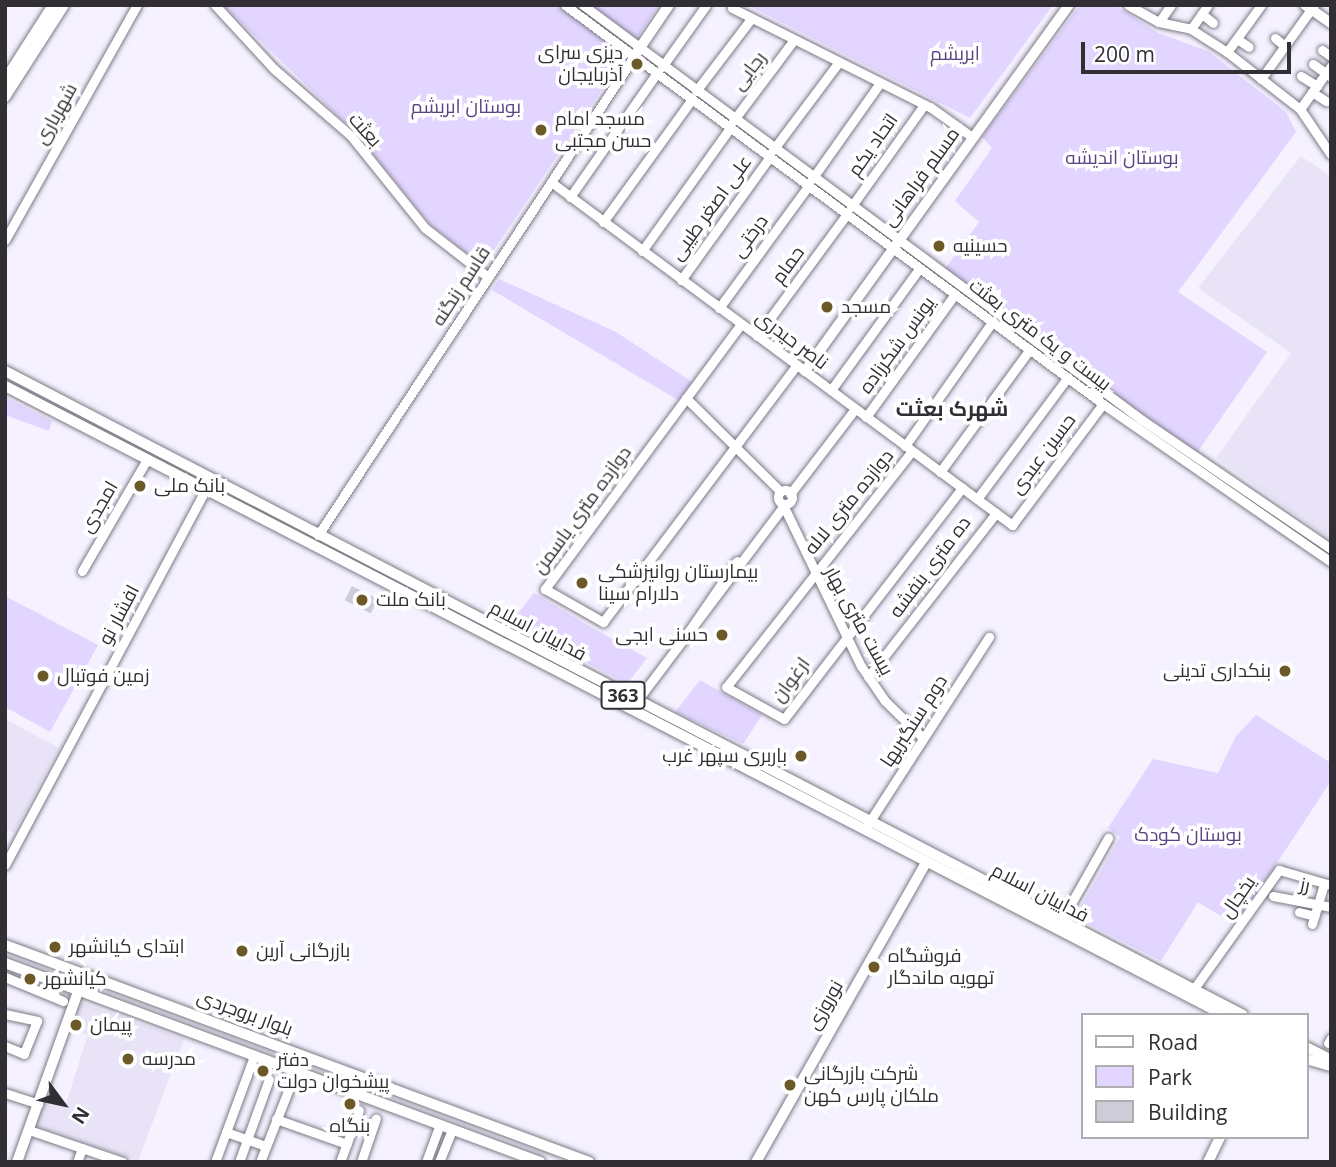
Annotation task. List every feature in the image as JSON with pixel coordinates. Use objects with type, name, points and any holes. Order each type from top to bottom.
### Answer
[{"type":"main road","points":[[5,80],[53,5]]},
{"type":"main road","points":[[5,97],[64,5]]},
{"type":"main road","points":[[636,53],[669,5]]},
{"type":"main road","name":"مسلم فراهانی","points":[[801,368],[1069,5]]},
{"type":"main road","points":[[1310,7],[1331,23]]},
{"type":"main road","name":"فداییان اسلام","points":[[5,372],[868,824],[1239,1013]]},
{"type":"main road","name":"فداییان اسلام","points":[[5,386],[204,492],[925,865],[1220,1013]]},
{"type":"main road","name":"نوروزی","points":[[755,1162],[925,865]]},
{"type":"main road","name":"بلوار بروجردی","points":[[5,945],[589,1162]]},
{"type":"main road","name":"بلوار بروجردی","points":[[5,962],[540,1162]]},
{"type":"main road","points":[[17,1162],[84,975]]},
{"type":"main road","points":[[1308,1048],[1331,1060]]},
{"type":"main road","points":[[1308,1060],[1331,1066]]},
{"type":"main road","points":[[1209,1162],[1219,1139]]},
{"type":"street","name":"شهریاری","points":[[5,240],[137,5]]},
{"type":"street","name":"بعثت","points":[[215,5],[274,69],[351,136],[425,228],[488,277]]},
{"type":"street","name":"بیست و یک متری بعثت","points":[[565,5],[694,95],[894,244],[1331,549]]},
{"type":"street","name":"بیست و یک متری بعثت","points":[[583,5],[636,53]]},
{"type":"street","points":[[570,197],[706,5]]},
{"type":"street","points":[[1128,5],[1159,22],[1191,29],[1227,52],[1300,109],[1331,155]]},
{"type":"street","points":[[1159,22],[1171,5]]},
{"type":"street","points":[[1191,29],[1208,5]]},
{"type":"street","points":[[1227,52],[1261,5]]},
{"type":"street","points":[[1261,79],[1310,7]]},
{"type":"street","points":[[732,8],[750,20],[924,105],[972,137]]},
{"type":"street","points":[[1202,14],[1213,23]]},
{"type":"street","points":[[603,222],[750,20]]},
{"type":"street","points":[[1275,38],[1285,46]]},
{"type":"street","points":[[1237,39],[1249,47]]},
{"type":"street","name":"رجایی","points":[[642,251],[793,41]]},
{"type":"street","name":"قاسم زنگنه","points":[[318,535],[636,53]]},
{"type":"street","name":"علی اصغر طیبی","points":[[681,280],[838,62]]},
{"type":"street","points":[[1300,109],[1329,73],[1313,64]]},
{"type":"street","points":[[1301,76],[1326,101]]},
{"type":"street","name":"درختی","points":[[719,308],[880,83]]},
{"type":"street","name":"اتحاد یکم","points":[[849,210],[924,105]]},
{"type":"street","name":"ناصر حیدری","points":[[551,182],[1012,525]]},
{"type":"street","name":"حمام","points":[[757,336],[849,210]]},
{"type":"street","name":"بیست و یک متری بعثت","points":[[894,244],[919,269],[1103,404],[1331,562]]},
{"type":"street","points":[[831,390],[919,269]]},
{"type":"street","name":"یونس شکرزاده","points":[[866,417],[956,294]]},
{"type":"street","name":"دوازده متری لاله","points":[[755,703],[726,687],[909,448],[993,321]]},
{"type":"street","points":[[741,324],[686,398],[785,492]]},
{"type":"street","points":[[940,472],[1030,349]]},
{"type":"street","points":[[736,446],[801,368]]},
{"type":"street","points":[[977,499],[1068,377]]},
{"type":"street","name":"دوازده متری یاسمن","points":[[686,398],[545,589],[603,622],[736,446]]},
{"type":"street","name":"حسین عبدی","points":[[1012,525],[1103,404]]},
{"type":"street","points":[[636,702],[782,506],[785,492],[855,409]]},
{"type":"street","name":"امجدی","points":[[82,571],[146,461]]},
{"type":"street","points":[[845,636],[962,488]]},
{"type":"street","name":"افشار نو","points":[[5,865],[204,492]]},
{"type":"street","name":"بیست متری بهار","points":[[782,506],[813,574],[869,677],[923,738]]},
{"type":"street","name":"ده متری بنفشه","points":[[869,677],[996,513]]},
{"type":"street","name":"ارغوان","points":[[755,703],[784,719],[845,636]]},
{"type":"street","name":"دوم سنگبریها","points":[[868,824],[989,637]]},
{"type":"street","points":[[1060,923],[1108,838]]},
{"type":"street","name":"یخچال","points":[[1193,990],[1279,870],[1327,884]]},
{"type":"street","points":[[1299,912],[1314,920],[1318,905],[1326,895],[1327,884]]},
{"type":"street","name":"رز","points":[[1273,896],[1331,908]]},
{"type":"street","points":[[5,977],[63,1001]]},
{"type":"street","points":[[45,978],[63,1001],[68,1018]]},
{"type":"street","points":[[5,1014],[37,1021],[24,1054],[6,1050]]},
{"type":"street","points":[[215,1162],[254,1056]]},
{"type":"street","points":[[239,1162],[269,1079]]},
{"type":"street","points":[[260,1162],[290,1086]]},
{"type":"street","points":[[5,1093],[38,1104]]},
{"type":"street","points":[[340,1162],[359,1110]]},
{"type":"street","points":[[361,1162],[376,1118]]},
{"type":"street","points":[[276,1119],[347,1144]]},
{"type":"street","points":[[426,1162],[440,1125]]},
{"type":"street","points":[[439,1162],[452,1129]]},
{"type":"street","points":[[29,1130],[123,1162]]},
{"type":"street","points":[[226,1132],[266,1146]]},
{"type":"street","points":[[77,1162],[82,1148]]},
{"type":"shaded area","points":[[1301,156],[1331,177],[1331,540],[1216,458],[1291,353],[1198,288]]},
{"type":"shaded area","points":[[5,719],[59,748],[14,833],[5,829]]},
{"type":"shaded area","points":[[81,1002],[184,1039],[138,1161],[35,1126],[45,1097],[66,1103],[88,1035],[71,1029]]},
{"type":"green space","name":"بوستان ابریشم","points":[[223,5],[659,5],[483,266],[430,224],[355,132]]},
{"type":"green space","name":"ابریشم","points":[[747,5],[1053,5],[970,118]]},
{"type":"green space","name":"بوستان اندیشه","points":[[1080,5],[1115,5],[1158,33],[1208,51],[1286,112],[1296,132],[1178,292],[1267,352],[1196,454],[945,269],[979,222],[955,201],[992,148],[982,137]]},
{"type":"green space","points":[[499,279],[616,332],[692,382],[678,400],[492,290]]},
{"type":"green space","points":[[5,397],[52,421],[49,431],[5,415]]},
{"type":"green space","points":[[534,593],[647,658],[627,684],[511,622]]},
{"type":"green space","name":"زمین فوتبال","points":[[5,596],[98,645],[50,732],[5,707]]},
{"type":"green space","points":[[700,680],[762,715],[743,744],[675,712]]},
{"type":"green space","name":"بوستان کودک","points":[[1256,715],[1331,763],[1331,781],[1236,925],[1198,902],[1161,961],[1075,917],[1120,837],[1108,828],[1153,759],[1218,773],[1236,736]]},
{"type":"building","name":"بانک ملت","points":[[352,586],[378,599],[371,613],[345,600]]},
{"type":"place","name":"دیزی سرای آذربایجان","points":[[637,64]]},
{"type":"place","name":"مسجد امام حسن مجتبی","points":[[541,130]]},
{"type":"place","name":"حسینیه","points":[[939,246]]},
{"type":"place","name":"مسجد","points":[[827,307]]},
{"type":"place","name":"بانک ملی","points":[[140,486]]},
{"type":"place","name":"بیمارستان روانپزشکی دلارام سینا","points":[[582,583]]},
{"type":"place","name":"بانک ملت","points":[[362,600]]},
{"type":"place","name":"حسنی ابجی","points":[[722,635]]},
{"type":"place","name":"بنکداری تدینی","points":[[1285,671]]},
{"type":"place","name":"زمین فوتبال","points":[[43,676]]},
{"type":"place","name":"باربری سپهر غرب","points":[[801,756]]},
{"type":"place","name":"ابتدای کیانشهر","points":[[55,947]]},
{"type":"place","name":"بازرگانی آرین","points":[[242,951]]},
{"type":"place","name":"فروشگاه تهویه ماندگار","points":[[874,967]]},
{"type":"place","name":"کیانشهر","points":[[30,979]]},
{"type":"place","name":"پیمان","points":[[76,1025]]},
{"type":"place","name":"مدرسه","points":[[128,1059]]},
{"type":"place","name":"دفتر پیشخوان دولت","points":[[263,1071]]},
{"type":"place","name":"شرکت بازرگانی ملکان پارس کهن","points":[[790,1085]]},
{"type":"place","name":"بنگاه","points":[[350,1104]]},
{"type":"district","name":"شهرک بعثت","points":[[952,408]]}]
